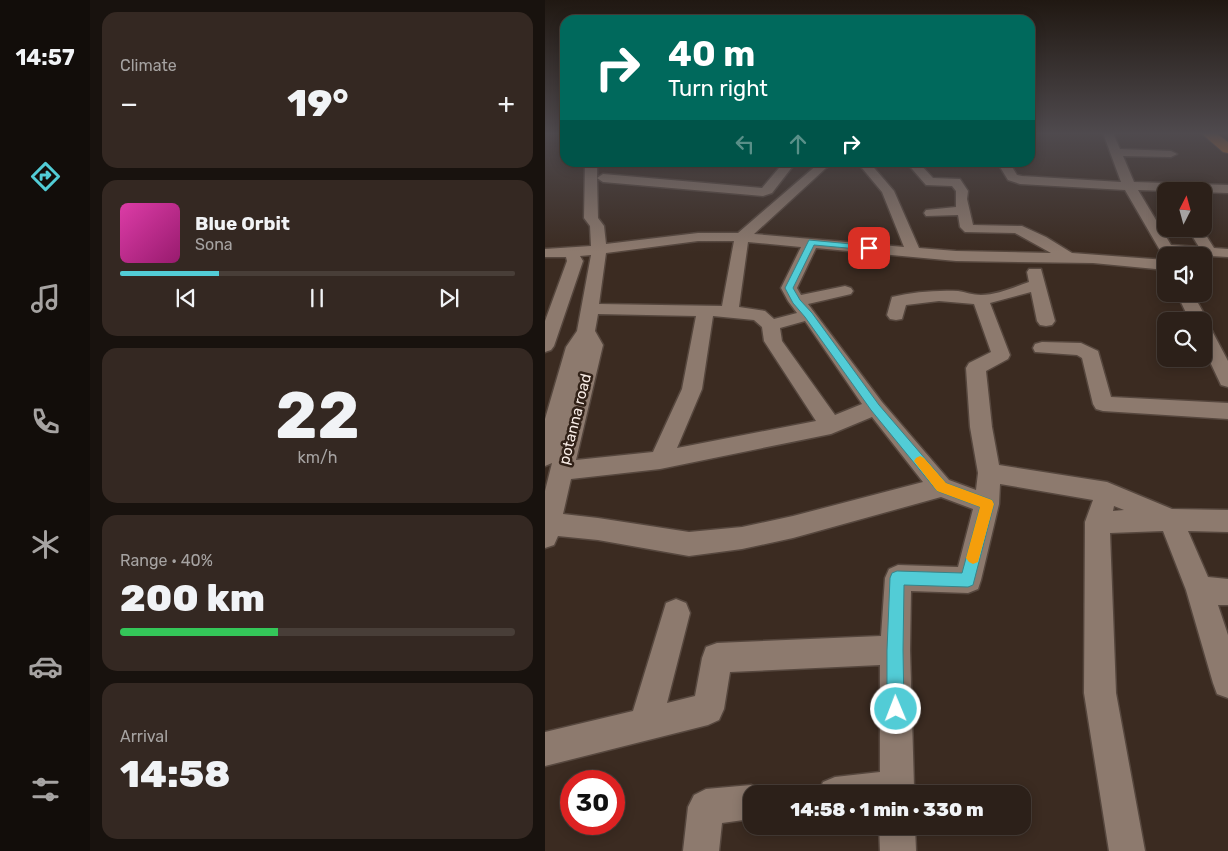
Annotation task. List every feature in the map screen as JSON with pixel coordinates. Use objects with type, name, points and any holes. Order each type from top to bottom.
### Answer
[{"type":"street","name":"potanna road","points":[[591,173],[591,218],[597,226]]},
{"type":"street","name":"potanna road","points":[[547,530],[553,464],[594,346],[586,331],[590,309],[582,251],[605,215],[600,192],[603,173]]},
{"type":"street","points":[[603,178],[763,192],[768,190],[782,173]]},
{"type":"street","points":[[730,311],[741,236],[814,173]]},
{"type":"street","points":[[872,173],[888,191],[913,252]]},
{"type":"street","points":[[922,173],[931,182],[956,182],[962,191],[961,199],[967,227],[970,229],[1017,230],[1041,240],[1068,258]]},
{"type":"street","points":[[1009,173],[1011,177],[1019,180],[1157,188]]},
{"type":"street","points":[[1124,173],[1129,186],[1165,247]]},
{"type":"street","points":[[1213,189],[1228,189]]},
{"type":"street","points":[[931,213],[965,212]]},
{"type":"street","points":[[545,253],[582,251],[698,237],[741,236],[955,256],[1093,258],[1157,264]]},
{"type":"street","points":[[811,242],[789,288],[802,308],[875,408],[941,487],[987,504]]},
{"type":"street","points":[[545,346],[575,261],[582,251]]},
{"type":"street","points":[[1212,251],[1228,253]]},
{"type":"street","points":[[1033,257],[1046,321]]},
{"type":"street","points":[[896,315],[898,301],[938,294],[959,295],[981,300],[1011,294],[1038,284]]},
{"type":"street","points":[[771,325],[802,308],[845,291]]},
{"type":"street","points":[[897,785],[895,650],[897,578],[968,580],[987,504],[989,473],[981,427],[976,368],[1001,355],[981,300]]},
{"type":"street","points":[[590,309],[730,311],[759,315],[771,325],[773,341],[831,426]]},
{"type":"street","points":[[659,460],[693,389],[695,362],[705,312]]},
{"type":"street","points":[[1214,340],[1228,380]]},
{"type":"street","points":[[1042,348],[1081,350],[1091,355],[1103,404],[1228,411]]},
{"type":"street","points":[[553,464],[659,460],[831,426],[875,408]]},
{"type":"street","points":[[989,473],[1102,507],[1171,520],[1228,521]]},
{"type":"street","points":[[547,530],[599,529],[689,544],[742,538],[793,527],[941,487]]},
{"type":"street","points":[[1102,507],[1100,693],[1127,851]]},
{"type":"street","points":[[1171,520],[1200,590],[1228,683]]},
{"type":"street","points":[[1200,590],[1228,592]]},
{"type":"street","points":[[645,724],[676,613]]},
{"type":"street","points":[[545,749],[708,709],[717,658],[895,650]]},
{"type":"street","points":[[701,851],[706,807],[743,803]]},
{"type":"street","points":[[897,835],[898,851]]},
{"type":"slow traffic","points":[[920,461],[941,487],[987,504],[973,558]]},
{"type":"route","points":[[869,248],[811,242],[789,288],[796,301],[809,315],[875,408],[941,487],[987,504],[968,580],[897,578],[896,709]]}]
